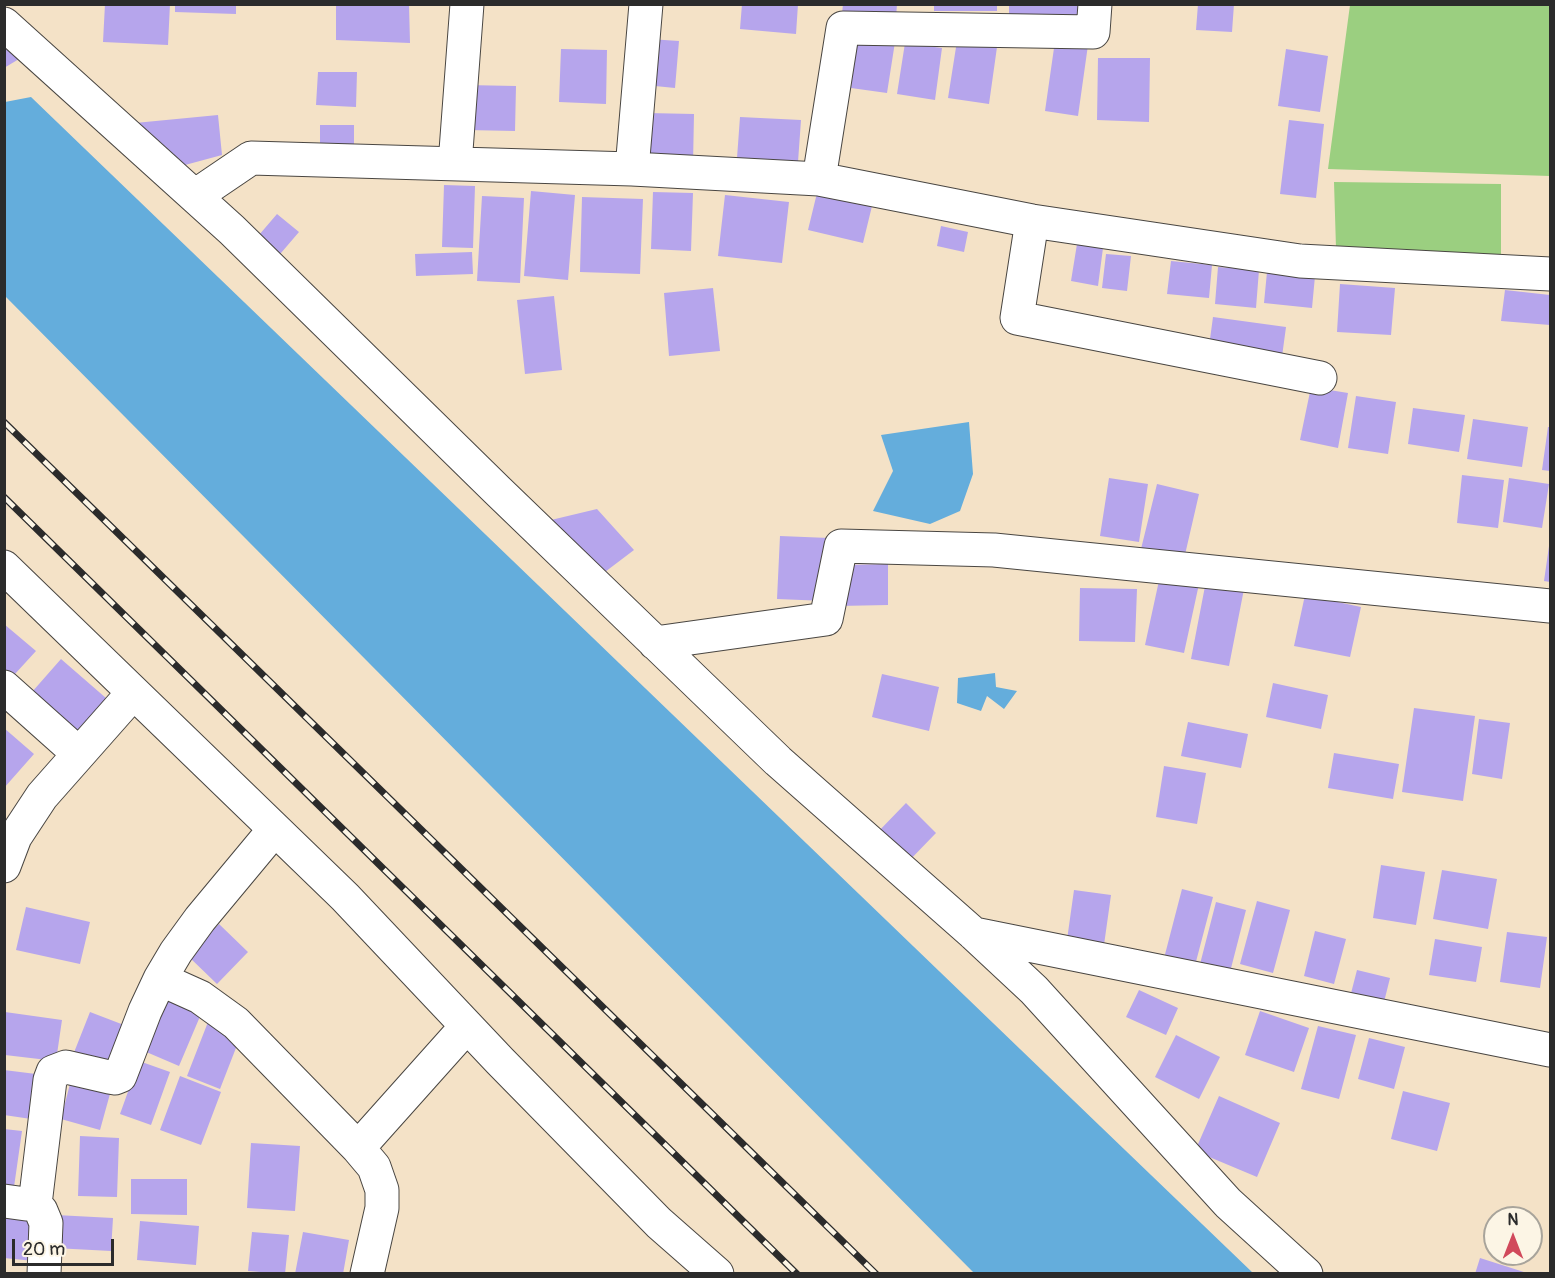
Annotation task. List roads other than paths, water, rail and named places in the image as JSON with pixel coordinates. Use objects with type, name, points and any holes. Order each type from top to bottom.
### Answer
[{"type":"street","points":[[10,4],[4,24],[232,230],[778,761],[1034,990],[1228,1203],[1306,1274]]},
{"type":"street","points":[[455,164],[467,4]]},
{"type":"street","points":[[632,169],[646,4]]},
{"type":"street","points":[[819,179],[843,28],[1093,32],[1095,4]]},
{"type":"street","points":[[195,196],[251,158],[632,169],[819,179],[1032,221],[1300,261],[1551,274]]},
{"type":"street","points":[[1032,221],[1017,318],[1320,378]]},
{"type":"street","points":[[655,643],[826,619],[841,546],[994,550],[1551,606]]},
{"type":"street","points":[[4,567],[345,897],[659,1223],[717,1274]]},
{"type":"street","points":[[4,687],[79,754]]},
{"type":"street","points":[[4,866],[15,837],[42,796],[133,693]]},
{"type":"street","points":[[44,1274],[46,1223],[41,1212],[19,1201],[38,1188],[50,1080],[53,1072],[66,1066],[115,1078],[120,1076],[145,1011],[176,952],[200,919],[274,830]]},
{"type":"street","points":[[974,934],[1551,1050]]},
{"type":"street","points":[[160,979],[200,997],[236,1023],[374,1167],[382,1190],[382,1208],[367,1274]]},
{"type":"street","points":[[358,1148],[467,1026]]},
{"type":"water","points":[[31,97],[1253,1273],[974,1273],[5,296],[5,102]]},
{"type":"water","points":[[969,422],[973,474],[960,511],[930,524],[873,511],[893,471],[881,435]]},
{"type":"water","points":[[995,673],[996,687],[1017,691],[1004,709],[987,696],[981,711],[957,703],[958,678]]},
{"type":"railway","points":[[4,422],[876,1274]]},
{"type":"railway","points":[[4,497],[797,1274]]}]
